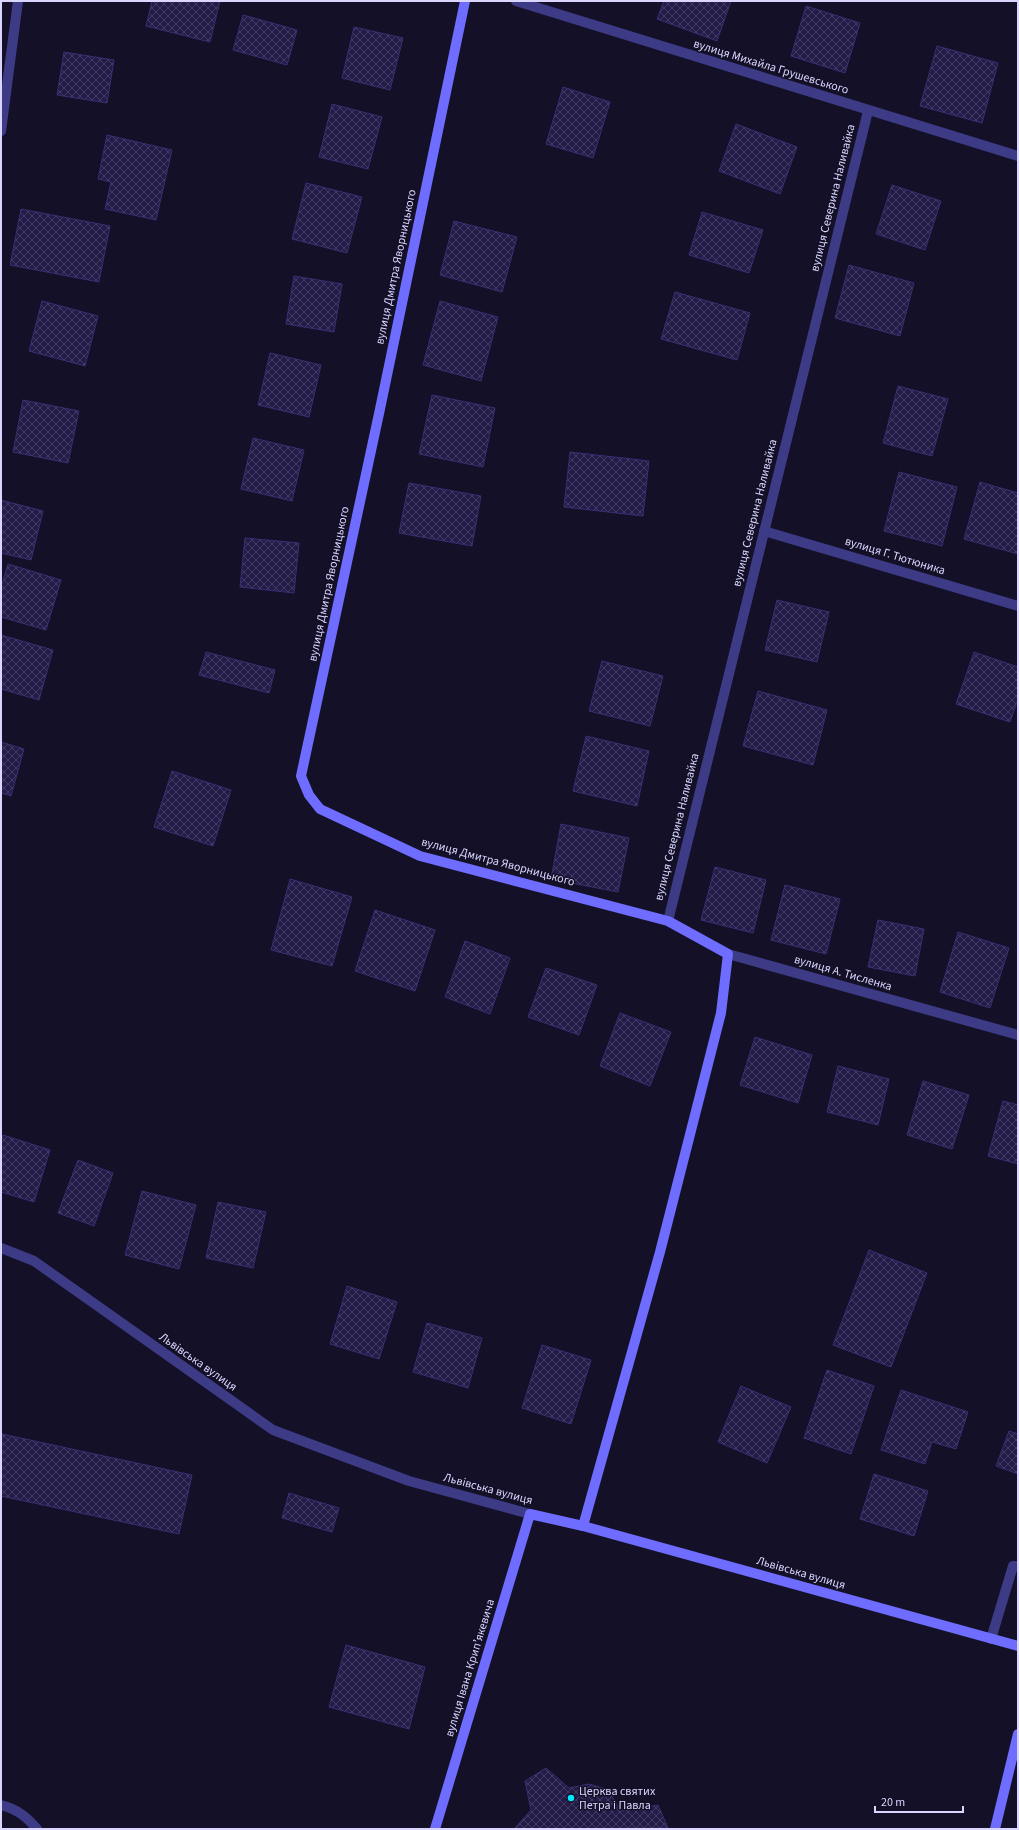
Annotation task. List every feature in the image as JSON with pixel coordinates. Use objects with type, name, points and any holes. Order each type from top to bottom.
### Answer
[{"type":"street","points":[[1,131],[18,1]]},
{"type":"street","name":"вулиця Дмитра Яворницького","points":[[465,1],[379,416],[301,776],[308,795],[320,809],[420,856],[668,922]]},
{"type":"street","name":"вулиця Михайла Грушевського","points":[[516,1],[868,111],[1018,156]]},
{"type":"street","name":"вулиця Северина Наливайка","points":[[668,922],[868,111]]},
{"type":"street","name":"вулиця Г. Тютюника","points":[[764,531],[1018,606]]},
{"type":"street","name":"вулиця А. Тисленка","points":[[668,922],[728,954],[1018,1035]]},
{"type":"street","points":[[583,1526],[660,1252],[721,1013],[728,954]]},
{"type":"street","name":"Львівська вулиця","points":[[1,1248],[34,1261],[273,1430],[409,1481],[530,1514],[583,1526],[991,1640],[1018,1646]]},
{"type":"street","name":"вулиця Івана Крипʼякевича","points":[[435,1829],[530,1514]]},
{"type":"street","points":[[991,1640],[1013,1566],[1018,1566]]},
{"type":"street","points":[[995,1829],[1018,1734]]},
{"type":"street","points":[[1,1805],[18,1811],[30,1819],[37,1829]]},
{"type":"building","points":[[152,1],[220,1],[210,42],[146,26]]},
{"type":"building","points":[[664,1],[731,1],[717,41],[657,19]]},
{"type":"building","points":[[806,6],[860,23],[845,73],[791,56]]},
{"type":"building","points":[[243,15],[297,30],[287,65],[233,50]]},
{"type":"building","points":[[354,27],[403,38],[390,90],[342,78]]},
{"type":"building","points":[[937,46],[998,63],[982,123],[920,106]]},
{"type":"building","points":[[64,52],[114,60],[107,103],[57,95]]},
{"type":"building","points":[[563,87],[610,102],[593,158],[546,144]]},
{"type":"building","points":[[332,104],[382,117],[368,169],[319,157]]},
{"type":"building","points":[[736,124],[797,147],[780,194],[719,171]]},
{"type":"building","points":[[107,135],[172,150],[156,220],[105,209],[111,182],[98,179]]},
{"type":"building","points":[[306,183],[362,197],[347,253],[292,239]]},
{"type":"building","points":[[892,185],[941,201],[925,250],[876,234]]},
{"type":"building","points":[[21,209],[110,226],[99,282],[10,265]]},
{"type":"building","points":[[702,212],[763,230],[749,273],[689,255]]},
{"type":"building","points":[[454,221],[517,237],[502,292],[440,275]]},
{"type":"building","points":[[849,265],[914,283],[900,336],[835,318]]},
{"type":"building","points":[[294,276],[342,284],[334,332],[286,324]]},
{"type":"building","points":[[675,292],[750,313],[737,360],[661,339]]},
{"type":"building","points":[[42,301],[98,316],[85,366],[29,351]]},
{"type":"building","points":[[440,301],[498,317],[481,381],[423,365]]},
{"type":"building","points":[[270,353],[321,365],[309,417],[258,405]]},
{"type":"building","points":[[898,386],[948,399],[932,456],[883,443]]},
{"type":"building","points":[[432,395],[495,408],[483,467],[419,454]]},
{"type":"building","points":[[23,400],[79,411],[68,463],[13,452]]},
{"type":"building","points":[[253,438],[304,450],[292,501],[241,489]]},
{"type":"building","points":[[570,452],[649,461],[643,516],[564,507]]},
{"type":"building","points":[[899,472],[957,487],[942,546],[884,531]]},
{"type":"building","points":[[980,482],[1018,493],[1018,554],[964,539]]},
{"type":"building","points":[[409,483],[481,496],[472,546],[399,533]]},
{"type":"building","points":[[1,500],[43,511],[31,560],[1,553]]},
{"type":"building","points":[[245,538],[299,543],[294,593],[240,587]]},
{"type":"building","points":[[8,564],[61,580],[46,630],[1,617],[1,588]]},
{"type":"building","points":[[777,600],[829,612],[817,662],[765,650]]},
{"type":"building","points":[[1,635],[53,650],[39,700],[1,689]]},
{"type":"building","points":[[206,652],[275,670],[269,693],[199,675]]},
{"type":"building","points":[[974,652],[1018,667],[1018,699],[1010,722],[956,704]]},
{"type":"building","points":[[602,661],[663,676],[650,726],[589,711]]},
{"type":"building","points":[[758,691],[827,710],[813,765],[743,746]]},
{"type":"building","points":[[586,736],[649,751],[637,806],[573,791]]},
{"type":"building","points":[[1,742],[24,749],[11,796],[1,793]]},
{"type":"building","points":[[172,771],[231,790],[213,846],[154,827]]},
{"type":"building","points":[[561,824],[629,838],[618,892],[551,879]]},
{"type":"building","points":[[715,867],[766,880],[753,933],[701,920]]},
{"type":"building","points":[[290,879],[352,897],[332,966],[271,950]]},
{"type":"building","points":[[785,885],[840,899],[826,954],[771,940]]},
{"type":"building","points":[[375,910],[435,930],[415,991],[355,971]]},
{"type":"building","points":[[878,920],[924,929],[915,976],[868,967]]},
{"type":"building","points":[[958,932],[1009,948],[990,1008],[940,992]]},
{"type":"building","points":[[465,941],[510,958],[490,1014],[445,997]]},
{"type":"building","points":[[546,968],[597,985],[579,1035],[528,1017]]},
{"type":"building","points":[[620,1013],[671,1032],[650,1086],[600,1066]]},
{"type":"building","points":[[755,1037],[812,1055],[798,1103],[740,1085]]},
{"type":"building","points":[[838,1066],[889,1079],[878,1125],[827,1112]]},
{"type":"building","points":[[923,1081],[969,1095],[952,1149],[907,1135]]},
{"type":"building","points":[[1003,1101],[1018,1105],[1018,1164],[988,1156]]},
{"type":"building","points":[[3,1135],[50,1150],[34,1202],[1,1192],[1,1141]]},
{"type":"building","points":[[78,1160],[113,1173],[94,1226],[58,1213]]},
{"type":"building","points":[[142,1191],[196,1205],[179,1269],[125,1255]]},
{"type":"building","points":[[218,1202],[266,1212],[253,1268],[206,1258]]},
{"type":"building","points":[[869,1250],[927,1273],[891,1367],[833,1345]]},
{"type":"building","points":[[347,1286],[397,1302],[379,1359],[330,1344]]},
{"type":"building","points":[[427,1323],[482,1338],[468,1388],[413,1372]]},
{"type":"building","points":[[542,1345],[591,1360],[571,1424],[522,1408]]},
{"type":"building","points":[[827,1370],[874,1386],[851,1454],[804,1438]]},
{"type":"building","points":[[741,1386],[791,1407],[767,1463],[718,1442]]},
{"type":"building","points":[[901,1390],[968,1412],[956,1449],[932,1442],[925,1464],[881,1450]]},
{"type":"building","points":[[1009,1431],[1018,1434],[1018,1474],[996,1466]]},
{"type":"building","points":[[2,1434],[192,1475],[179,1534],[1,1496]]},
{"type":"building","points":[[874,1474],[928,1491],[914,1536],[860,1519]]},
{"type":"building","points":[[289,1493],[339,1508],[332,1532],[282,1518]]},
{"type":"building","points":[[346,1645],[425,1667],[409,1729],[329,1707]]},
{"type":"building","name":"Церква святих Петра і Павла","points":[[546,1768],[569,1788],[589,1784],[609,1790],[620,1811],[658,1805],[668,1828],[514,1829],[531,1810],[525,1781]]},
{"type":"place","name":"Церква святих Петра і Павла","points":[[571,1798]]}]
